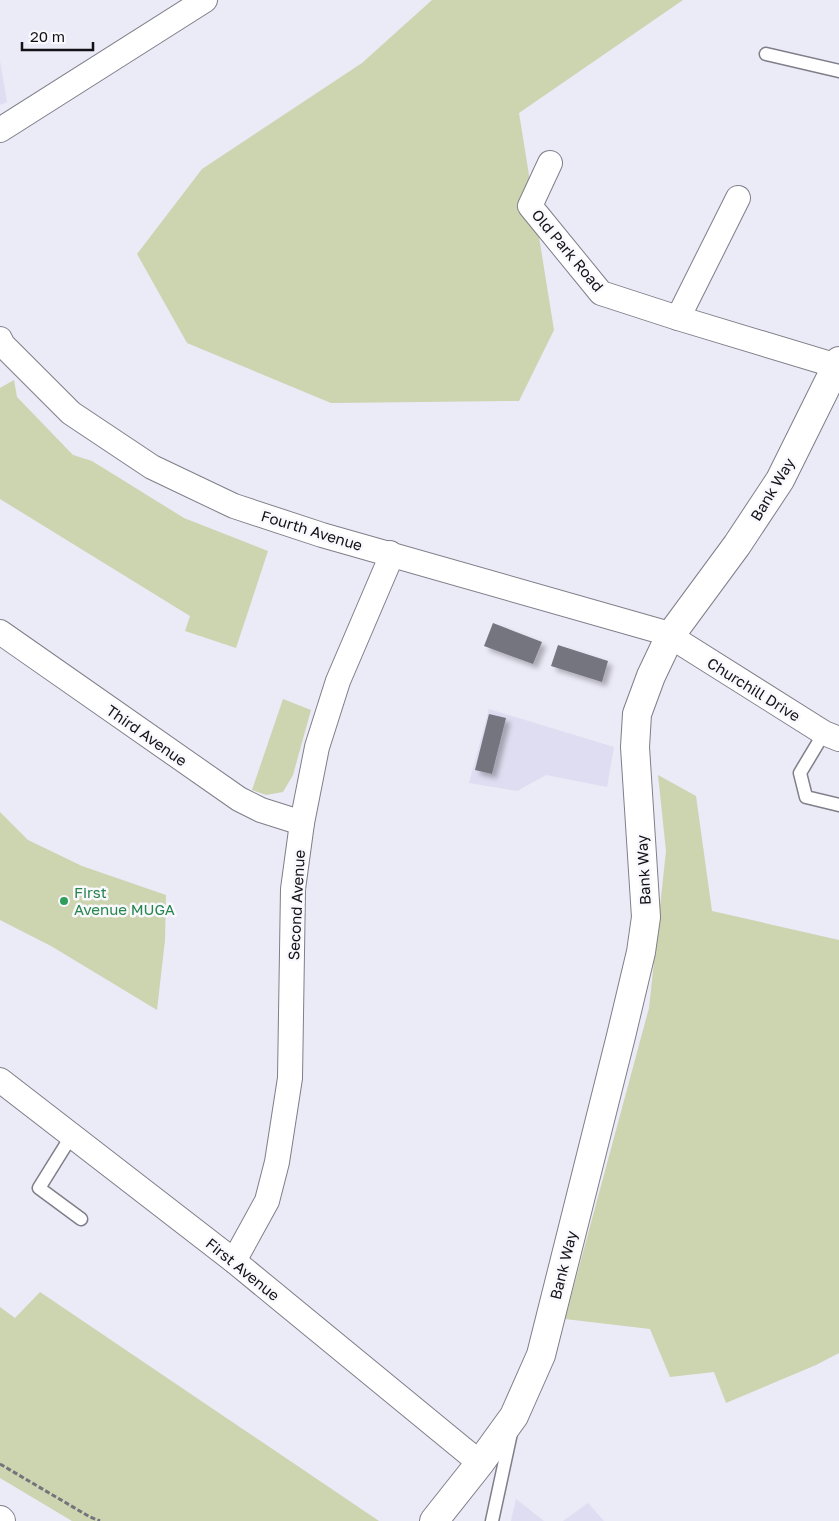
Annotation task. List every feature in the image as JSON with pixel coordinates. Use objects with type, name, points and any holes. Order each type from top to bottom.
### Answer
[{"type":"street","points":[[0,130],[205,0]]},
{"type":"street","name":"Old Park Road","points":[[550,163],[530,206],[600,293],[678,318],[838,364]]},
{"type":"street","points":[[678,318],[738,198]]},
{"type":"street","name":"Fourth Avenue","points":[[0,339],[71,413],[152,467],[234,506],[322,535],[659,631],[670,636]]},
{"type":"street","name":"Bank Way","points":[[434,1521],[514,1416],[541,1354],[641,952],[646,917],[635,747],[637,714],[651,676],[670,636],[737,544],[780,480],[838,364]]},
{"type":"street","name":"Second Avenue","points":[[234,1261],[267,1201],[279,1153],[290,1078],[294,889],[302,823],[317,747],[338,681],[388,564],[390,553]]},
{"type":"street","name":"Third Avenue","points":[[0,632],[239,799],[261,810],[302,823]]},
{"type":"street","name":"Churchill Drive","points":[[670,636],[831,736]]},
{"type":"street","name":"First Avenue","points":[[0,1080],[234,1261],[480,1463]]},
{"type":"lane","points":[[766,54],[839,71]]},
{"type":"lane","points":[[831,736],[800,773],[806,797],[839,805]]},
{"type":"lane","points":[[72,1135],[39,1188],[81,1219]]},
{"type":"lane","points":[[492,1521],[514,1416]]},
{"type":"path","points":[[0,1464],[100,1521]]},
{"type":"shaded area","points":[[0,61],[7,102],[0,105]]},
{"type":"shaded area","points":[[489,709],[614,747],[607,787],[546,775],[517,791],[469,783]]},
{"type":"shaded area","points":[[516,1499],[520,1502],[544,1521],[511,1521]]},
{"type":"shaded area","points":[[588,1503],[604,1521],[563,1521]]},
{"type":"green space","points":[[432,0],[683,0],[519,113],[554,330],[519,401],[331,403],[187,343],[137,254],[202,169],[362,63]]},
{"type":"green space","points":[[14,380],[17,397],[73,455],[92,461],[184,518],[268,551],[236,648],[185,631],[190,616],[0,499],[0,388]]},
{"type":"green space","points":[[283,699],[311,710],[293,775],[283,792],[266,795],[252,790]]},
{"type":"green space","points":[[658,775],[696,796],[712,911],[839,940],[839,1353],[816,1365],[726,1403],[714,1372],[670,1377],[650,1329],[565,1319],[649,1008],[666,851]]},
{"type":"green space","points":[[0,812],[28,840],[82,866],[166,895],[165,940],[157,1010],[51,946],[0,920]]},
{"type":"green space","points":[[40,1292],[379,1521],[72,1521],[0,1478],[0,1307],[15,1318]]},
{"type":"building","points":[[493,623],[542,642],[533,664],[484,646]]},
{"type":"building","points":[[558,645],[608,661],[602,682],[551,666]]},
{"type":"building","points":[[489,714],[506,718],[492,774],[475,770]]},
{"type":"place","name":"First Avenue MUGA","points":[[64,901]]}]
